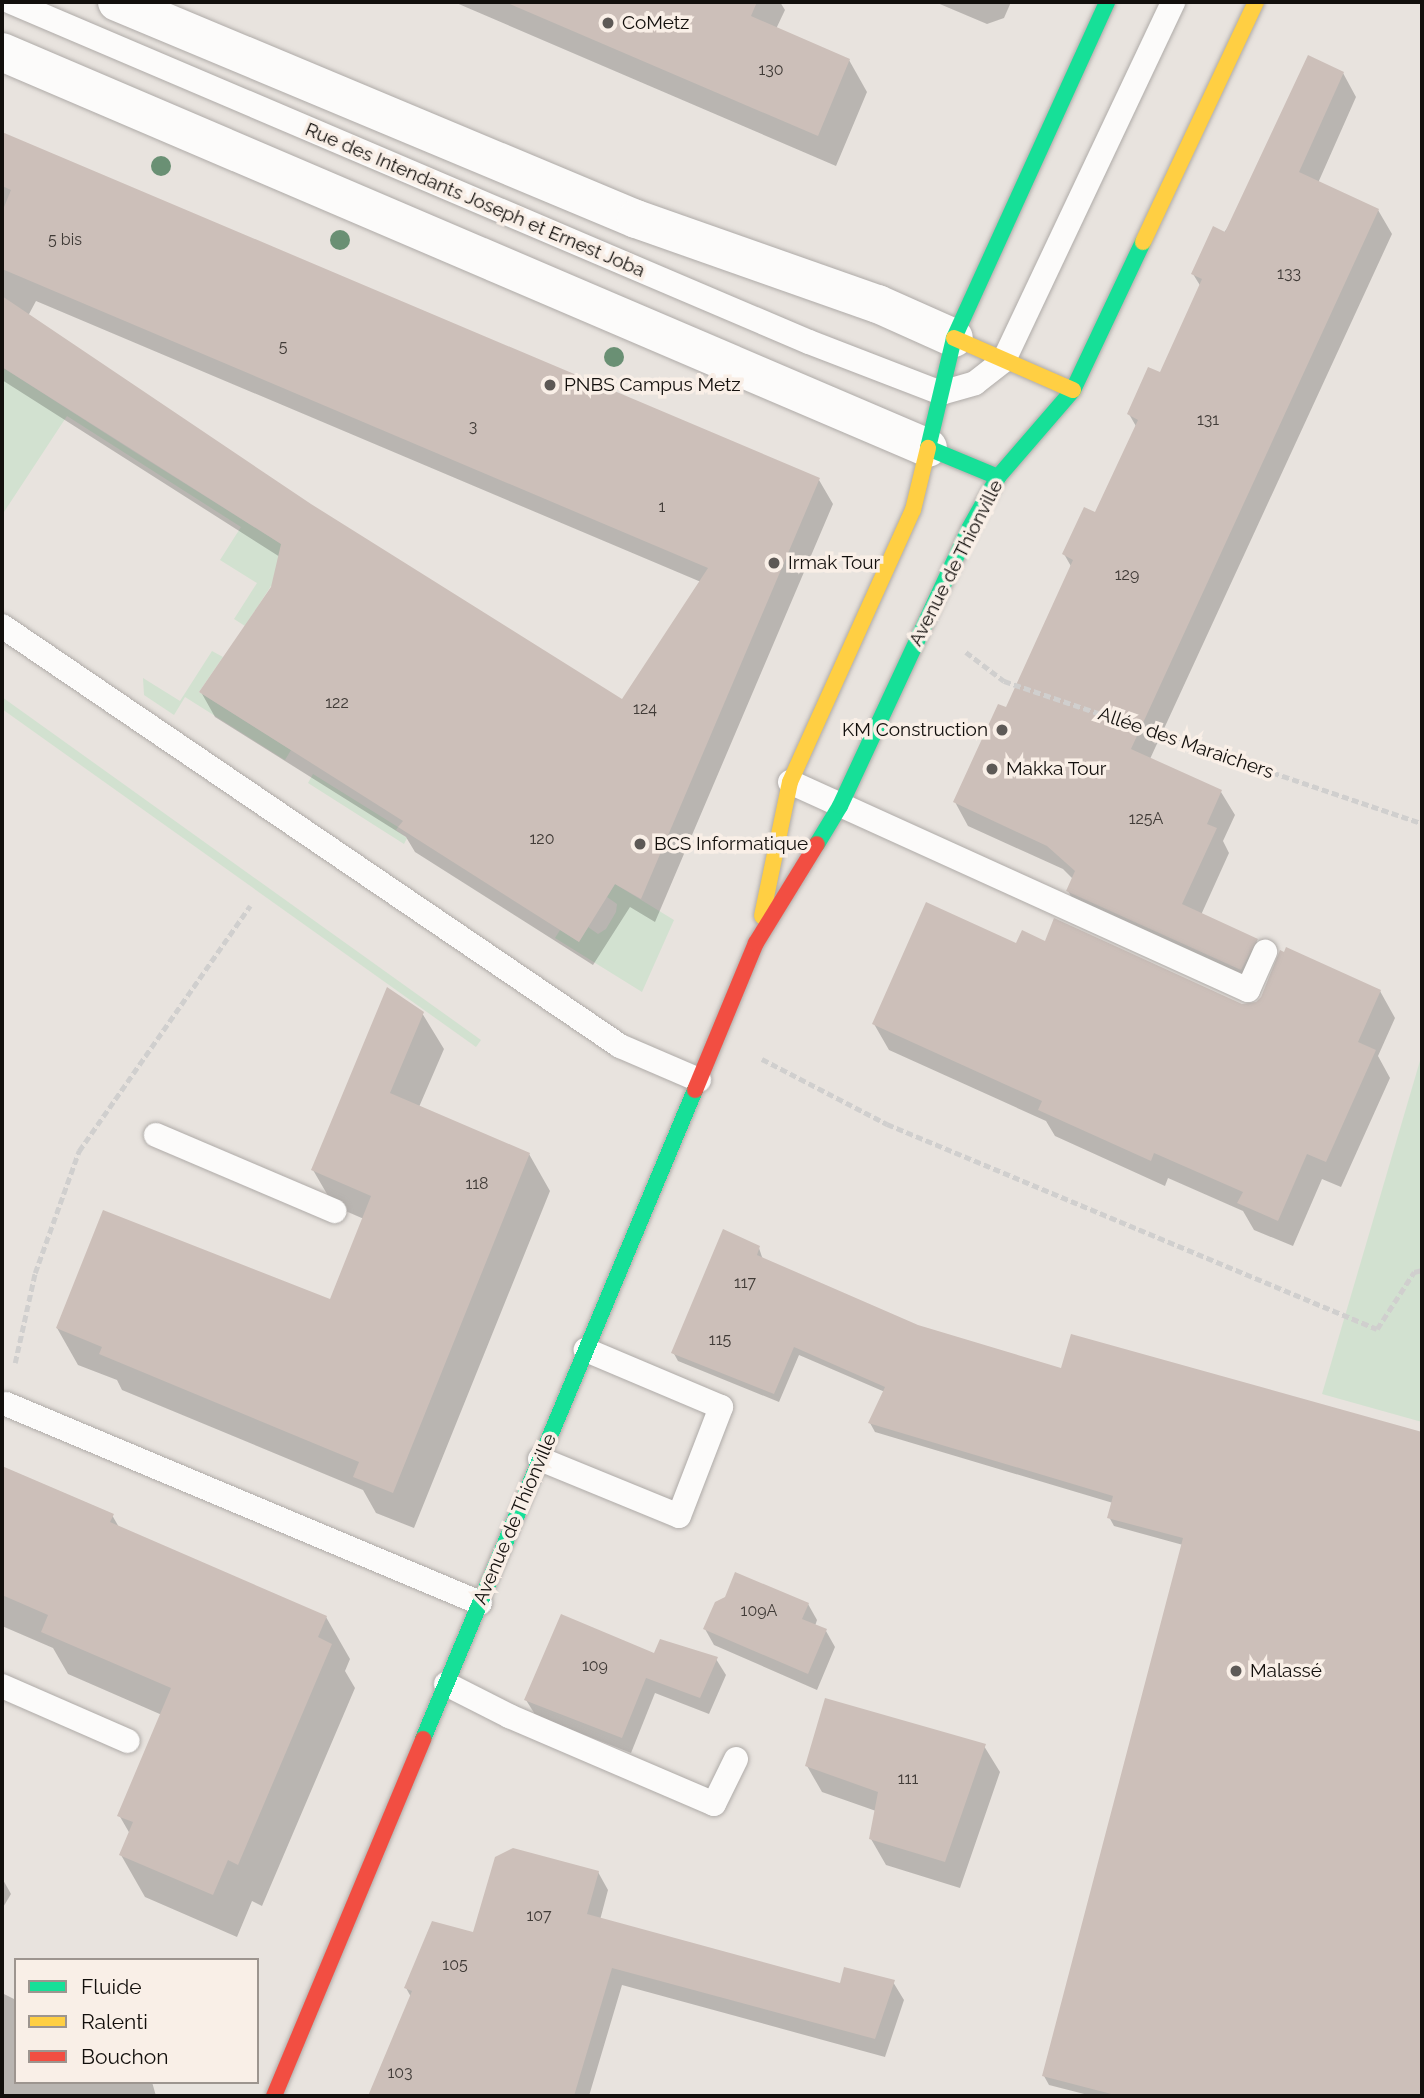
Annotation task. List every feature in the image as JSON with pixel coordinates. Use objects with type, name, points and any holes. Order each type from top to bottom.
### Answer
[{"type":"main road","name":"Avenue de Thionville","points":[[757,943],[790,782],[913,510],[954,338],[1107,2]]},
{"type":"main road","name":"Avenue de Thionville","points":[[274,2096],[757,943],[840,806],[969,529],[998,477],[1073,390],[1256,2]]},
{"type":"main road","points":[[954,338],[1073,390]]},
{"type":"main road","points":[[928,448],[998,477]]},
{"type":"street","points":[[117,2],[636,219],[878,304],[954,338]]},
{"type":"street","points":[[2,52],[928,448]]},
{"type":"lane","name":"Rue des Intendants Joseph et Ernest Joba","points":[[11,2],[809,342],[941,393]]},
{"type":"lane","points":[[941,393],[975,383],[1004,360],[1173,2]]},
{"type":"lane","points":[[2,626],[620,1046],[699,1080]]},
{"type":"lane","points":[[790,782],[1248,990],[1265,952]]},
{"type":"lane","points":[[156,1135],[334,1211]]},
{"type":"lane","points":[[540,1459],[680,1516],[721,1407],[586,1350]]},
{"type":"lane","points":[[6,1404],[480,1603]]},
{"type":"lane","points":[[446,1684],[509,1716],[714,1804],[736,1759]]},
{"type":"lane","points":[[2,1686],[128,1741]]},
{"type":"path","name":"Allée des Maraichers","points":[[958,646],[1004,681],[1422,823]]},
{"type":"path","points":[[6,1404],[35,1273],[79,1151],[250,906]]},
{"type":"path","points":[[718,1035],[887,1124],[1377,1329],[1414,1272],[1422,1270]]},
{"type":"green space","points":[[2,367],[632,764],[271,586],[245,626],[234,619],[257,583],[220,560],[241,527],[67,416],[2,515]]},
{"type":"green space","points":[[212,651],[223,657],[199,692],[291,750],[285,760],[185,697],[174,715],[144,695],[143,678],[180,701]]},
{"type":"green space","points":[[2,697],[481,1040],[476,1047],[2,709]]},
{"type":"green space","points":[[313,774],[398,827],[396,830],[407,838],[404,844],[308,783]]},
{"type":"green space","points":[[615,884],[674,920],[642,992],[555,938],[560,930],[579,942],[588,927],[598,934],[606,929],[616,912],[617,904],[607,897]]},
{"type":"green space","points":[[1422,1054],[1422,1422],[1322,1394]]},
{"type":"building","points":[[505,2],[757,2],[751,16],[850,59],[818,136]]},
{"type":"building","points":[[1308,55],[1344,72],[1299,172],[1379,209],[1131,749],[1222,790],[1207,824],[1217,828],[1182,904],[1258,939],[1241,970],[1066,891],[1075,871],[1047,846],[953,802],[998,704],[1006,707],[1073,560],[1062,554],[1084,507],[1095,512],[1138,420],[1127,414],[1148,367],[1160,372],[1202,279],[1191,274],[1213,226],[1225,232]]},
{"type":"building","points":[[2,132],[820,478],[641,899],[615,884],[579,942],[398,827],[403,821],[199,692],[271,587],[281,544],[2,367],[2,296],[311,504],[622,699],[708,568],[2,269],[2,212],[11,190],[2,186]]},
{"type":"building","points":[[926,902],[1016,943],[1022,930],[1045,941],[1054,918],[1242,1004],[1256,1002],[1261,997],[1280,950],[1284,952],[1286,947],[1381,990],[1358,1042],[1376,1050],[1326,1162],[1307,1154],[1278,1221],[1237,1203],[1243,1192],[1154,1153],[1151,1161],[1038,1110],[1042,1101],[872,1024]]},
{"type":"building","points":[[387,987],[424,1012],[390,1093],[530,1153],[393,1493],[353,1477],[359,1462],[99,1354],[102,1347],[56,1328],[103,1210],[330,1299],[371,1196],[311,1170]]},
{"type":"building","points":[[723,1229],[760,1246],[757,1255],[918,1325],[1061,1368],[1071,1334],[1422,1432],[1422,2096],[1119,2096],[1042,2076],[1183,1538],[1107,1518],[1113,1496],[868,1423],[885,1387],[794,1347],[774,1394],[671,1353]]},
{"type":"building","points":[[2,1466],[114,1514],[110,1522],[327,1616],[318,1637],[332,1644],[238,1865],[228,1860],[213,1895],[119,1855],[133,1822],[117,1816],[171,1688],[41,1632],[48,1615],[2,1595]]},
{"type":"building","points":[[735,1572],[809,1603],[802,1619],[827,1629],[808,1674],[703,1629],[715,1602],[725,1597]]},
{"type":"building","points":[[561,1614],[654,1653],[660,1639],[718,1657],[700,1698],[646,1678],[622,1738],[524,1700]]},
{"type":"building","points":[[825,1698],[986,1744],[945,1862],[869,1839],[878,1792],[805,1766]]},
{"type":"building","points":[[513,1848],[599,1871],[587,1914],[840,1983],[844,1967],[895,1980],[875,2039],[612,1968],[574,2096],[368,2096],[412,1991],[404,1988],[432,1921],[473,1932],[495,1857]]},
{"type":"traffic: fast","points":[[928,448],[954,338],[1107,2]]},
{"type":"traffic: fast","points":[[817,844],[840,806],[969,529],[998,477],[1073,390],[1143,242]]},
{"type":"traffic: fast","points":[[928,448],[998,477]]},
{"type":"traffic: fast","points":[[423,1739],[695,1090]]},
{"type":"traffic: slow","points":[[1143,242],[1256,2]]},
{"type":"traffic: slow","points":[[954,338],[1073,390]]},
{"type":"traffic: slow","points":[[762,916],[790,782],[913,510],[928,448]]},
{"type":"traffic: jam","points":[[695,1090],[756,943],[817,844]]},
{"type":"traffic: jam","points":[[274,2096],[423,1739]]},
{"type":"place","name":"CoMetz","points":[[608,23]]},
{"type":"place","name":"PNBS Campus Metz","points":[[550,385]]},
{"type":"place","name":"Irmak Tour","points":[[774,563]]},
{"type":"place","name":"KM Construction","points":[[1002,730]]},
{"type":"place","name":"Makka Tour","points":[[992,769]]},
{"type":"place","name":"BCS Informatique","points":[[640,844]]},
{"type":"place","name":"Malassé","points":[[1236,1671]]}]
